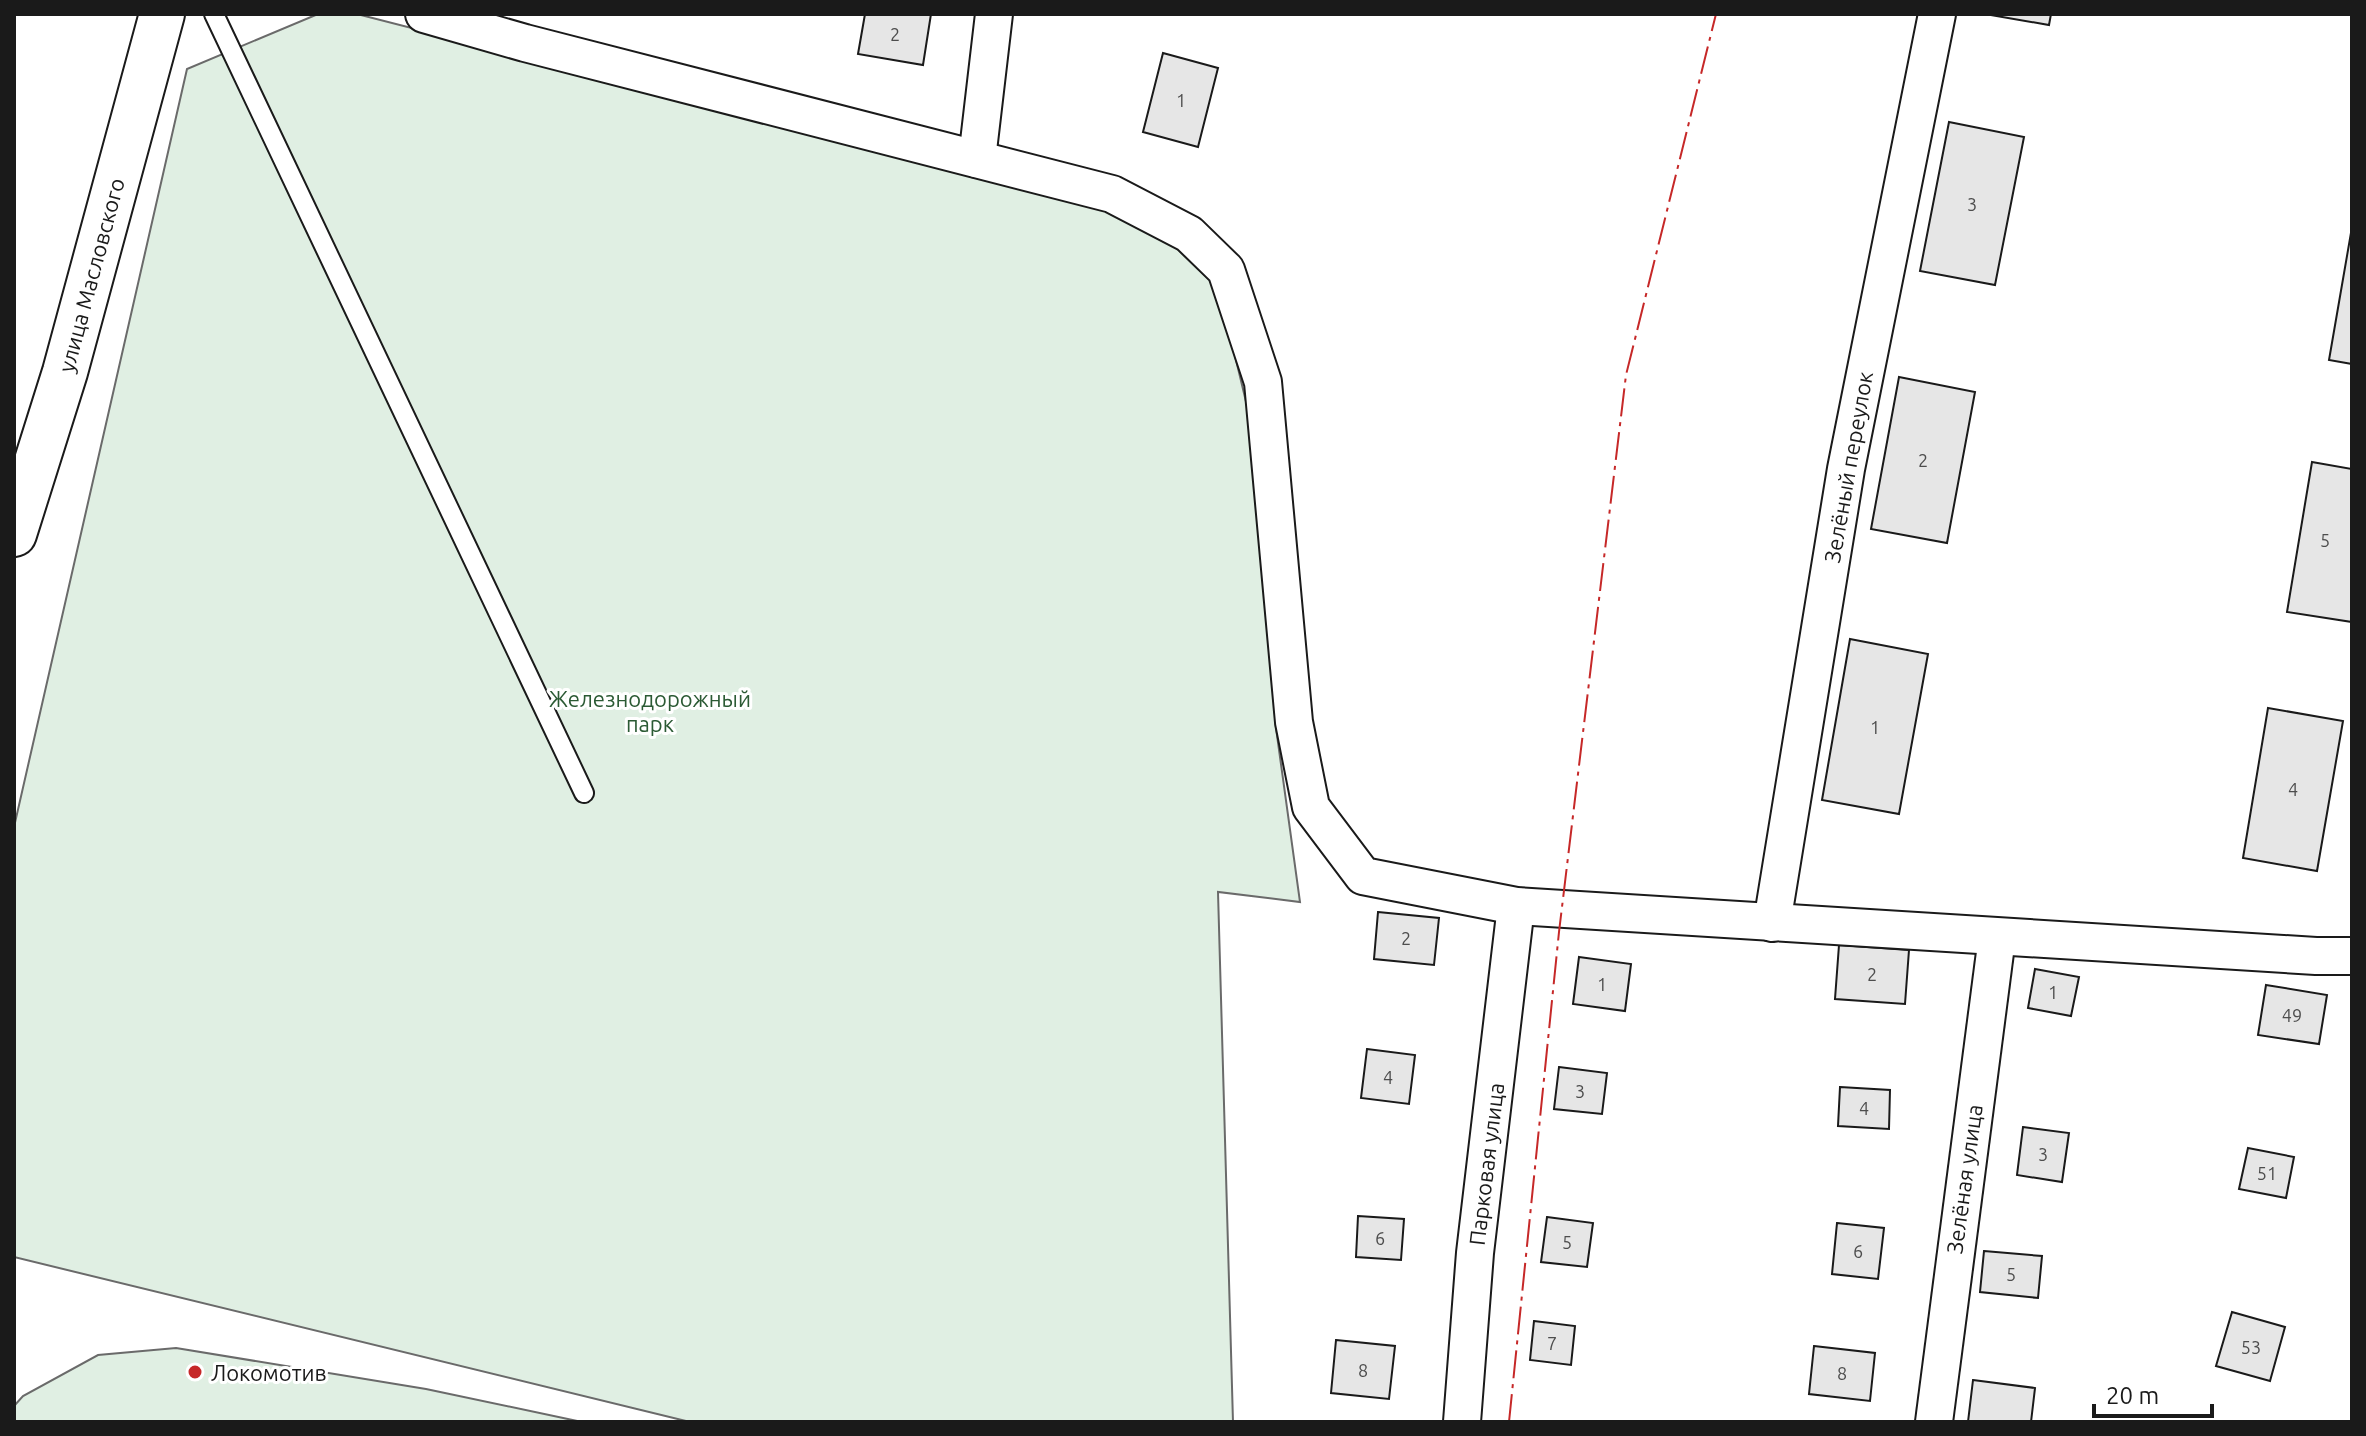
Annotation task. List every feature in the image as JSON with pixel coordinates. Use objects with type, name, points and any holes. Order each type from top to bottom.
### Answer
[{"type":"street","name":"улица Масловского","points":[[14,534],[65,372],[162,14]]},
{"type":"street","points":[[424,14],[540,47],[1112,194],[1189,234],[1226,270],[1263,382],[1294,722],[1311,807],[1363,876],[1516,906],[2352,956]]},
{"type":"street","points":[[977,159],[994,14]]},
{"type":"street","name":"Зелёный переулок","points":[[1772,923],[1846,469],[1937,14]]},
{"type":"street","name":"Парковая улица","points":[[1462,1422],[1475,1253],[1516,906]]},
{"type":"street","name":"Зелёная улица","points":[[1934,1422],[1997,937]]},
{"type":"lane","points":[[214,14],[584,793]]},
{"type":"green space","name":"Железнодорожный парк","points":[[318,14],[357,14],[1103,205],[1167,239],[1219,289],[1254,435],[1276,728],[1300,902],[1218,892],[1233,1422],[690,1422],[14,1257],[14,827],[187,69]]},
{"type":"green space","name":"Локомотив","points":[[176,1348],[426,1389],[582,1422],[14,1422],[14,1406],[23,1396],[98,1355]]},
{"type":"building","points":[[865,14],[931,14],[923,65],[858,54]]},
{"type":"building","points":[[1985,14],[2051,14],[2049,25]]},
{"type":"building","points":[[1163,53],[1218,68],[1198,147],[1143,132]]},
{"type":"building","points":[[1949,122],[2024,137],[1995,285],[1920,271]]},
{"type":"building","points":[[2352,227],[2352,364],[2329,360]]},
{"type":"building","points":[[1899,377],[1975,392],[1947,543],[1871,529]]},
{"type":"building","points":[[2312,462],[2352,469],[2352,622],[2287,612]]},
{"type":"building","points":[[1850,639],[1928,654],[1899,814],[1822,800]]},
{"type":"building","points":[[2268,708],[2343,721],[2317,871],[2243,858]]},
{"type":"building","points":[[1378,912],[1439,918],[1434,965],[1374,959]]},
{"type":"building","points":[[1839,945],[1909,950],[1905,1004],[1835,999]]},
{"type":"building","points":[[1579,957],[1631,964],[1625,1011],[1573,1004]]},
{"type":"building","points":[[2035,969],[2079,977],[2071,1016],[2028,1008]]},
{"type":"building","points":[[2266,985],[2327,995],[2319,1044],[2258,1035]]},
{"type":"building","points":[[1367,1049],[1415,1055],[1409,1104],[1361,1098]]},
{"type":"building","points":[[1559,1067],[1607,1073],[1602,1114],[1554,1109]]},
{"type":"building","points":[[1840,1087],[1890,1090],[1889,1129],[1838,1126]]},
{"type":"building","points":[[2023,1127],[2069,1133],[2062,1182],[2017,1175]]},
{"type":"building","points":[[2248,1148],[2294,1157],[2286,1198],[2239,1189]]},
{"type":"building","points":[[1358,1216],[1404,1219],[1401,1260],[1356,1257]]},
{"type":"building","points":[[1547,1217],[1593,1223],[1587,1267],[1541,1262]]},
{"type":"building","points":[[1837,1223],[1884,1228],[1878,1279],[1832,1274]]},
{"type":"building","points":[[1984,1251],[2042,1256],[2038,1298],[1980,1292]]},
{"type":"building","points":[[2232,1312],[2285,1327],[2270,1381],[2216,1366]]},
{"type":"building","points":[[1534,1321],[1575,1326],[1571,1365],[1530,1360]]},
{"type":"building","points":[[1336,1340],[1395,1346],[1389,1399],[1331,1393]]},
{"type":"building","points":[[1814,1346],[1875,1353],[1870,1401],[1809,1394]]},
{"type":"building","points":[[1973,1380],[2035,1388],[2031,1422],[1968,1422]]},
{"type":"power","points":[[1509,1422],[1559,932],[1626,375],[1716,14]]},
{"type":"place","name":"Локомотив","points":[[195,1372]]}]
